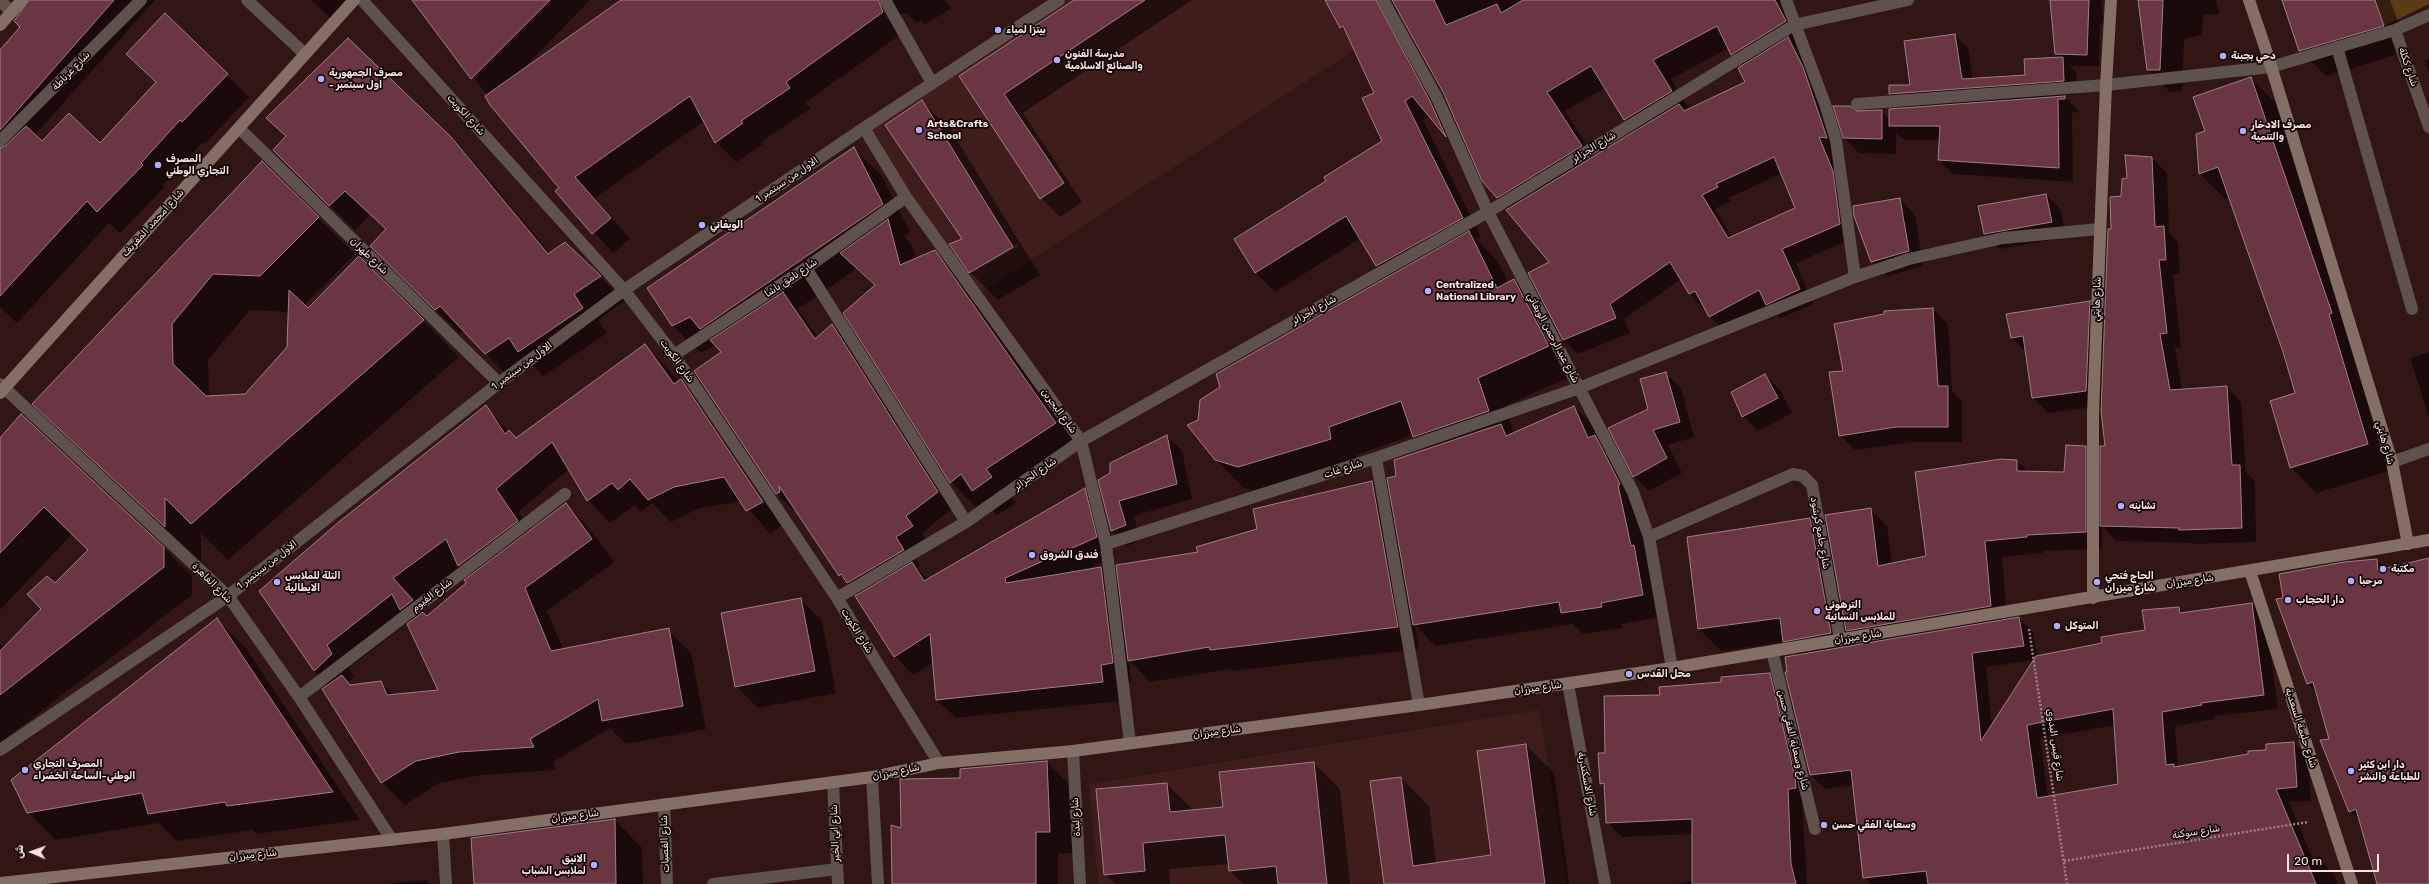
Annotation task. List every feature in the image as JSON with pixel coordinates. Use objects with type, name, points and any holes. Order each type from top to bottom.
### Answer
[{"type":"street","points":[[0,25],[22,0]]},
{"type":"street","name":"شارع غرناطة","points":[[0,142],[141,0]]},
{"type":"street","points":[[247,0],[305,54]]},
{"type":"street","name":"شارع امحمد المقريف","points":[[2,388],[354,0]]},
{"type":"street","name":"شارع الكويت","points":[[362,0],[624,290],[674,355],[836,598],[939,763]]},
{"type":"street","points":[[885,0],[932,83]]},
{"type":"street","name":"الاول من سبتمبر 1","points":[[0,750],[228,596],[499,383],[624,290],[864,128],[1058,0]]},
{"type":"street","name":"شارع عبدالرحمن الويفاتي","points":[[1383,0],[1437,98],[1488,212],[1633,492],[1649,537],[1672,668]]},
{"type":"street","points":[[1786,0],[1794,25],[1826,104],[1836,140],[1855,277]]},
{"type":"street","name":"شارع الجزائر","points":[[836,598],[966,522],[1081,441],[1488,212],[1794,25],[1908,0]]},
{"type":"street","name":"شارع هايتي","points":[[2093,598],[2093,413],[2106,85],[2111,0]]},
{"type":"street","name":"شارع هايتي","points":[[2249,0],[2272,67],[2392,462],[2408,544]]},
{"type":"street","points":[[0,1],[12,12]]},
{"type":"street","points":[[1857,104],[2106,85],[2272,67],[2394,30],[2429,15]]},
{"type":"street","name":"شارع ككلة","points":[[2394,30],[2429,128]]},
{"type":"street","points":[[2337,47],[2412,309]]},
{"type":"street","name":"شارع طهران","points":[[239,128],[499,383]]},
{"type":"street","name":"شارع البحرين","points":[[864,128],[906,197],[1081,441],[1106,544],[1130,744]]},
{"type":"street","name":"شارع نامق باشا","points":[[674,355],[806,268],[906,197]]},
{"type":"street","name":"شارع غات","points":[[1106,544],[1376,458],[1579,388],[1855,277],[1909,259],[1956,247],[2004,238],[2100,230]]},
{"type":"street","points":[[806,268],[966,522]]},
{"type":"street","name":"شارع القاهرة","points":[[2,388],[228,596],[299,697],[392,840]]},
{"type":"street","points":[[2392,462],[2429,450]]},
{"type":"street","points":[[1376,458],[1419,705]]},
{"type":"street","name":"شارع جامع كرشود","points":[[1649,537],[1793,474],[1803,476],[1812,485],[1840,640]]},
{"type":"street","name":"شارع الفيوم","points":[[299,697],[565,494]]},
{"type":"street","name":"شارع ميزران","points":[[0,883],[443,834],[872,777],[939,763],[1073,751],[1130,744],[1568,684],[1772,652],[2250,572],[2429,540]]},
{"type":"street","name":"شارع حليمة السعدية","points":[[2250,572],[2352,884]]},
{"type":"street","name":"شارع وسعاية الفقي حسن","points":[[1772,652],[1815,829]]},
{"type":"street","name":"شارع الاسكندرية","points":[[1568,684],[1605,884]]},
{"type":"street","name":"شارع لبدة","points":[[1073,751],[1080,884]]},
{"type":"street","points":[[872,777],[878,884]]},
{"type":"street","name":"شارع ابي الخير","points":[[833,782],[838,884]]},
{"type":"street","name":"شارع القصبات","points":[[664,804],[667,884]]},
{"type":"street","points":[[443,834],[446,884]]},
{"type":"street","points":[[713,884],[837,869]]},
{"type":"path","name":"شارع قيس البدوي","points":[[2026,609],[2067,884]]},
{"type":"path","name":"شارع سوكنة","points":[[2064,861],[2331,818]]},
{"type":"shaded area","points":[[1064,0],[1379,0],[1393,25],[975,296],[869,128]]},
{"type":"shaded area","points":[[2376,0],[2429,0],[2429,4],[2384,26]]},
{"type":"shaded area","points":[[1539,710],[1567,884],[1098,884],[1089,784]]},
{"type":"building","points":[[29,0],[114,0],[0,130],[0,50],[20,27],[14,21]]},
{"type":"building","points":[[412,0],[550,0],[471,79]]},
{"type":"building","points":[[621,0],[878,0],[883,12],[786,82],[790,88],[741,121],[743,123],[715,143],[690,96],[575,177],[611,218],[592,234],[555,191],[559,188],[490,105],[485,96]]},
{"type":"building","points":[[1074,0],[1145,0],[1004,94],[1064,183],[1040,199],[959,76]]},
{"type":"building","points":[[1325,0],[1376,0],[1430,101],[1446,137],[1412,96],[1405,101],[1463,218],[1376,266],[1346,216],[1255,273],[1234,239],[1326,181],[1324,177],[1382,141],[1362,98],[1374,93],[1343,26],[1340,28]]},
{"type":"building","points":[[1392,0],[1434,0],[1446,25],[1497,4],[1501,13],[1523,0],[1775,0],[1786,21],[1731,55],[1717,26],[1653,60],[1672,91],[1624,120],[1591,66],[1547,92],[1582,146],[1497,198],[1482,181],[1444,94]]},
{"type":"building","points":[[2050,0],[2089,0],[2087,55],[2055,54]]},
{"type":"building","points":[[2138,0],[2163,0],[2160,70],[2147,70]]},
{"type":"building","points":[[2282,0],[2375,0],[2384,26],[2299,51]]},
{"type":"building","points":[[165,13],[228,74],[182,122],[180,120],[141,163],[143,165],[97,212],[87,201],[0,296],[0,148],[5,146],[26,126],[42,141],[69,113],[100,143],[156,82],[126,54]]},
{"type":"building","points":[[1955,34],[1962,79],[2025,75],[2024,59],[2063,57],[2064,81],[1889,94],[1889,85],[1910,85],[1904,41]]},
{"type":"building","points":[[1788,37],[1803,67],[1827,138],[1819,137],[1833,171],[1840,224],[1782,249],[1800,289],[1766,305],[1759,290],[1709,317],[1695,291],[1689,294],[1670,262],[1610,304],[1616,318],[1563,340],[1528,273],[1549,262],[1506,210],[1679,104],[1684,111],[1745,82],[1738,68]],"holes":[[[1774,157],[1795,208],[1728,238],[1702,195],[1718,187],[1716,184]]]},
{"type":"building","points":[[348,38],[451,137],[548,254],[565,242],[601,276],[574,294],[583,308],[518,352],[509,338],[485,354],[440,306],[435,310],[370,246],[386,229],[345,191],[329,206],[273,150],[286,136],[266,118]]},
{"type":"building","points":[[2251,77],[2332,313],[2329,314],[2368,444],[2290,468],[2270,401],[2295,393],[2283,352],[2218,167],[2199,174],[2196,134],[2205,131],[2193,97]]},
{"type":"building","points":[[2065,96],[2065,99],[2058,99],[2059,168],[1938,160],[1940,126],[1889,126],[1889,109]]},
{"type":"building","points":[[922,100],[1013,247],[969,273],[949,244],[962,239],[885,125]]},
{"type":"building","points":[[1833,106],[1850,106],[1857,111],[1882,110],[1882,139],[1843,138]]},
{"type":"building","points":[[854,147],[883,204],[700,329],[690,317],[672,326],[647,288]]},
{"type":"building","points":[[2125,155],[2152,157],[2155,227],[2164,226],[2166,260],[2159,260],[2167,333],[2160,334],[2170,390],[2227,386],[2232,465],[2240,465],[2242,528],[2179,530],[2179,528],[2100,526],[2100,446],[2105,446],[2101,411],[2108,229],[2111,229],[2110,197],[2121,196],[2122,179],[2127,178]]},
{"type":"building","points":[[262,161],[319,217],[260,276],[213,274],[172,324],[173,364],[206,396],[245,394],[287,347],[289,290],[308,308],[359,256],[424,320],[191,524],[165,498],[165,527],[32,404]]},
{"type":"building","points":[[2046,194],[2052,222],[1984,234],[1978,206]]},
{"type":"building","points":[[1900,198],[1909,251],[1871,262],[1854,216],[1853,206]]},
{"type":"building","points":[[888,219],[900,265],[935,250],[1056,423],[986,469],[992,477],[972,491],[961,474],[950,483],[843,313],[875,285],[840,253]]},
{"type":"building","name":"Centralized National Library","points":[[1469,231],[1497,288],[1514,279],[1549,346],[1478,378],[1489,411],[1413,437],[1401,401],[1329,427],[1331,439],[1238,467],[1215,460],[1187,425],[1198,420],[1200,400],[1220,387],[1216,374]]},
{"type":"building","points":[[783,292],[815,339],[832,324],[938,492],[906,516],[913,526],[896,537],[904,550],[847,583],[841,574],[839,576],[779,486],[780,492],[776,494],[694,371],[721,352],[710,340]]},
{"type":"building","points":[[2090,301],[2086,391],[2032,398],[2023,336],[2011,338],[2006,314]]},
{"type":"building","points":[[1933,308],[1938,386],[1948,386],[1948,427],[1896,427],[1839,436],[1829,372],[1843,371],[1834,324],[1884,314],[1884,311]]},
{"type":"building","points":[[645,344],[674,384],[681,379],[763,502],[746,511],[724,477],[674,487],[648,500],[630,479],[618,490],[612,483],[587,501],[552,442],[496,489],[518,521],[458,566],[446,539],[393,578],[413,600],[400,610],[392,594],[327,645],[332,654],[314,671],[259,591],[340,521],[486,405],[505,434],[509,430],[516,438]]},
{"type":"building","points":[[1666,372],[1680,422],[1653,430],[1667,458],[1633,477],[1608,428],[1648,409],[1640,379]]},
{"type":"building","points":[[1765,374],[1778,398],[1742,417],[1731,392]]},
{"type":"building","points":[[1574,406],[1588,438],[1595,435],[1620,484],[1618,485],[1631,546],[1634,545],[1643,595],[1601,603],[1602,607],[1561,613],[1559,602],[1413,625],[1387,478],[1396,476],[1394,460],[1501,424],[1506,436]]},
{"type":"building","points":[[21,414],[164,547],[164,567],[0,695],[0,651],[41,609],[27,594],[47,576],[55,583],[88,550],[44,507],[0,553],[0,438]]},
{"type":"building","points":[[1167,435],[1177,484],[1119,501],[1126,525],[1111,531],[1098,480],[1110,473],[1110,463]]},
{"type":"building","points":[[2066,445],[2086,446],[2086,532],[2027,535],[2027,537],[1985,541],[1991,606],[1846,631],[1825,515],[1871,508],[1878,566],[1926,556],[1915,472],[2001,459],[2017,460],[2017,471],[2064,472]]},
{"type":"building","points":[[1372,481],[1398,627],[1210,650],[1209,647],[1128,661],[1116,565],[1198,552],[1196,547],[1257,529],[1253,509]]},
{"type":"building","points":[[1085,488],[1097,537],[1005,578],[1006,583],[1101,567],[1113,663],[1101,665],[1103,682],[936,700],[930,634],[894,657],[855,596],[912,562],[924,581]]},
{"type":"building","points":[[566,503],[592,539],[525,588],[551,651],[669,628],[683,706],[602,721],[598,699],[530,739],[534,747],[459,752],[416,761],[381,783],[322,689],[342,675],[350,685],[381,681],[387,695],[438,690],[407,624],[423,612],[427,616],[466,583],[464,580]]},
{"type":"building","points":[[1810,518],[1831,633],[1783,642],[1780,618],[1698,629],[1687,537]]},
{"type":"building","points":[[2429,558],[2429,884],[2377,884],[2356,809],[2349,812],[2320,740],[2329,739],[2313,682],[2307,684],[2276,599],[2283,598],[2279,574],[2344,562],[2377,559],[2378,570]]},
{"type":"building","points":[[801,598],[815,671],[735,687],[721,613]]},
{"type":"building","points":[[2252,603],[2264,695],[2201,703],[2202,705],[2162,712],[2166,765],[2174,764],[2174,767],[2248,754],[2248,751],[2266,750],[2266,744],[2294,742],[2297,787],[2276,789],[2316,884],[1928,884],[1926,871],[1863,878],[1851,770],[1810,775],[1785,672],[1787,672],[1785,657],[2019,617],[2024,646],[1972,653],[1981,741],[2036,656],[2102,643],[2101,637],[2145,630],[2142,610],[2179,607],[2180,613]],"holes":[[[2113,709],[2118,784],[2037,798],[2027,725]]]},
{"type":"building","points":[[217,618],[333,792],[227,806],[225,802],[148,814],[142,793],[27,813],[11,780]]},
{"type":"building","points":[[1770,673],[1795,777],[1796,788],[1788,789],[1791,864],[1796,884],[1692,884],[1692,819],[1606,823],[1604,783],[1600,784],[1598,753],[1605,753],[1604,696],[1660,695],[1659,687],[1721,682],[1721,677]]},
{"type":"building","points":[[1526,744],[1545,884],[1384,884],[1370,781],[1401,777],[1413,866],[1491,855],[1477,751]]},
{"type":"building","points":[[1047,761],[1050,832],[1036,832],[1036,884],[892,884],[891,825],[901,828],[900,779],[960,778],[960,769]]},
{"type":"building","points":[[1314,762],[1327,884],[1278,884],[1276,866],[1229,871],[1225,835],[1143,843],[1145,871],[1104,875],[1096,789],[1167,783],[1170,812],[1223,807],[1219,772]]},
{"type":"building","points":[[615,819],[616,884],[474,884],[471,838]]},
{"type":"place","name":"بيتزا لمياء","points":[[998,30]]},
{"type":"place","name":"دحي بجبنة","points":[[2223,56]]},
{"type":"place","name":"مدرسة الفنون والصنائع الاسلامية","points":[[1057,60]]},
{"type":"place","name":"مصرف الجمهورية - اول سبتمبر","points":[[321,79]]},
{"type":"place","name":"Arts&Crafts School","points":[[919,130]]},
{"type":"place","name":"مصرف الادخار والتنمية","points":[[2243,131]]},
{"type":"place","name":"المصرف التجاري الوطني","points":[[158,165]]},
{"type":"place","name":"الويفاتي","points":[[702,225]]},
{"type":"place","name":"Centralized National Library","points":[[1428,291]]},
{"type":"place","name":"تشاينه","points":[[2121,506]]},
{"type":"place","name":"فندق الشروق","points":[[1032,555]]},
{"type":"place","name":"مكتبة","points":[[2383,569]]},
{"type":"place","name":"مرحبا","points":[[2351,581]]},
{"type":"place","name":"التلة للملابس الايطالية","points":[[277,582]]},
{"type":"place","name":"الحاج فتحي شارع ميزران","points":[[2097,582]]},
{"type":"place","name":"دار الحجاب","points":[[2288,600]]},
{"type":"place","name":"الترهوني للملابس النسائية","points":[[1817,611]]},
{"type":"place","name":"المتوكل","points":[[2057,626]]},
{"type":"place","name":"محل القدس","points":[[1629,674]]},
{"type":"place","name":"المصرف التجاري الوطني-الساحة الخضراء","points":[[25,770]]},
{"type":"place","name":"دار ابن كثير للطباعة والنشر","points":[[2351,771]]},
{"type":"place","name":"وسعاية الفقي حسن","points":[[1824,825]]},
{"type":"place","name":"الانيق لملابس الشباب","points":[[594,865]]}]
